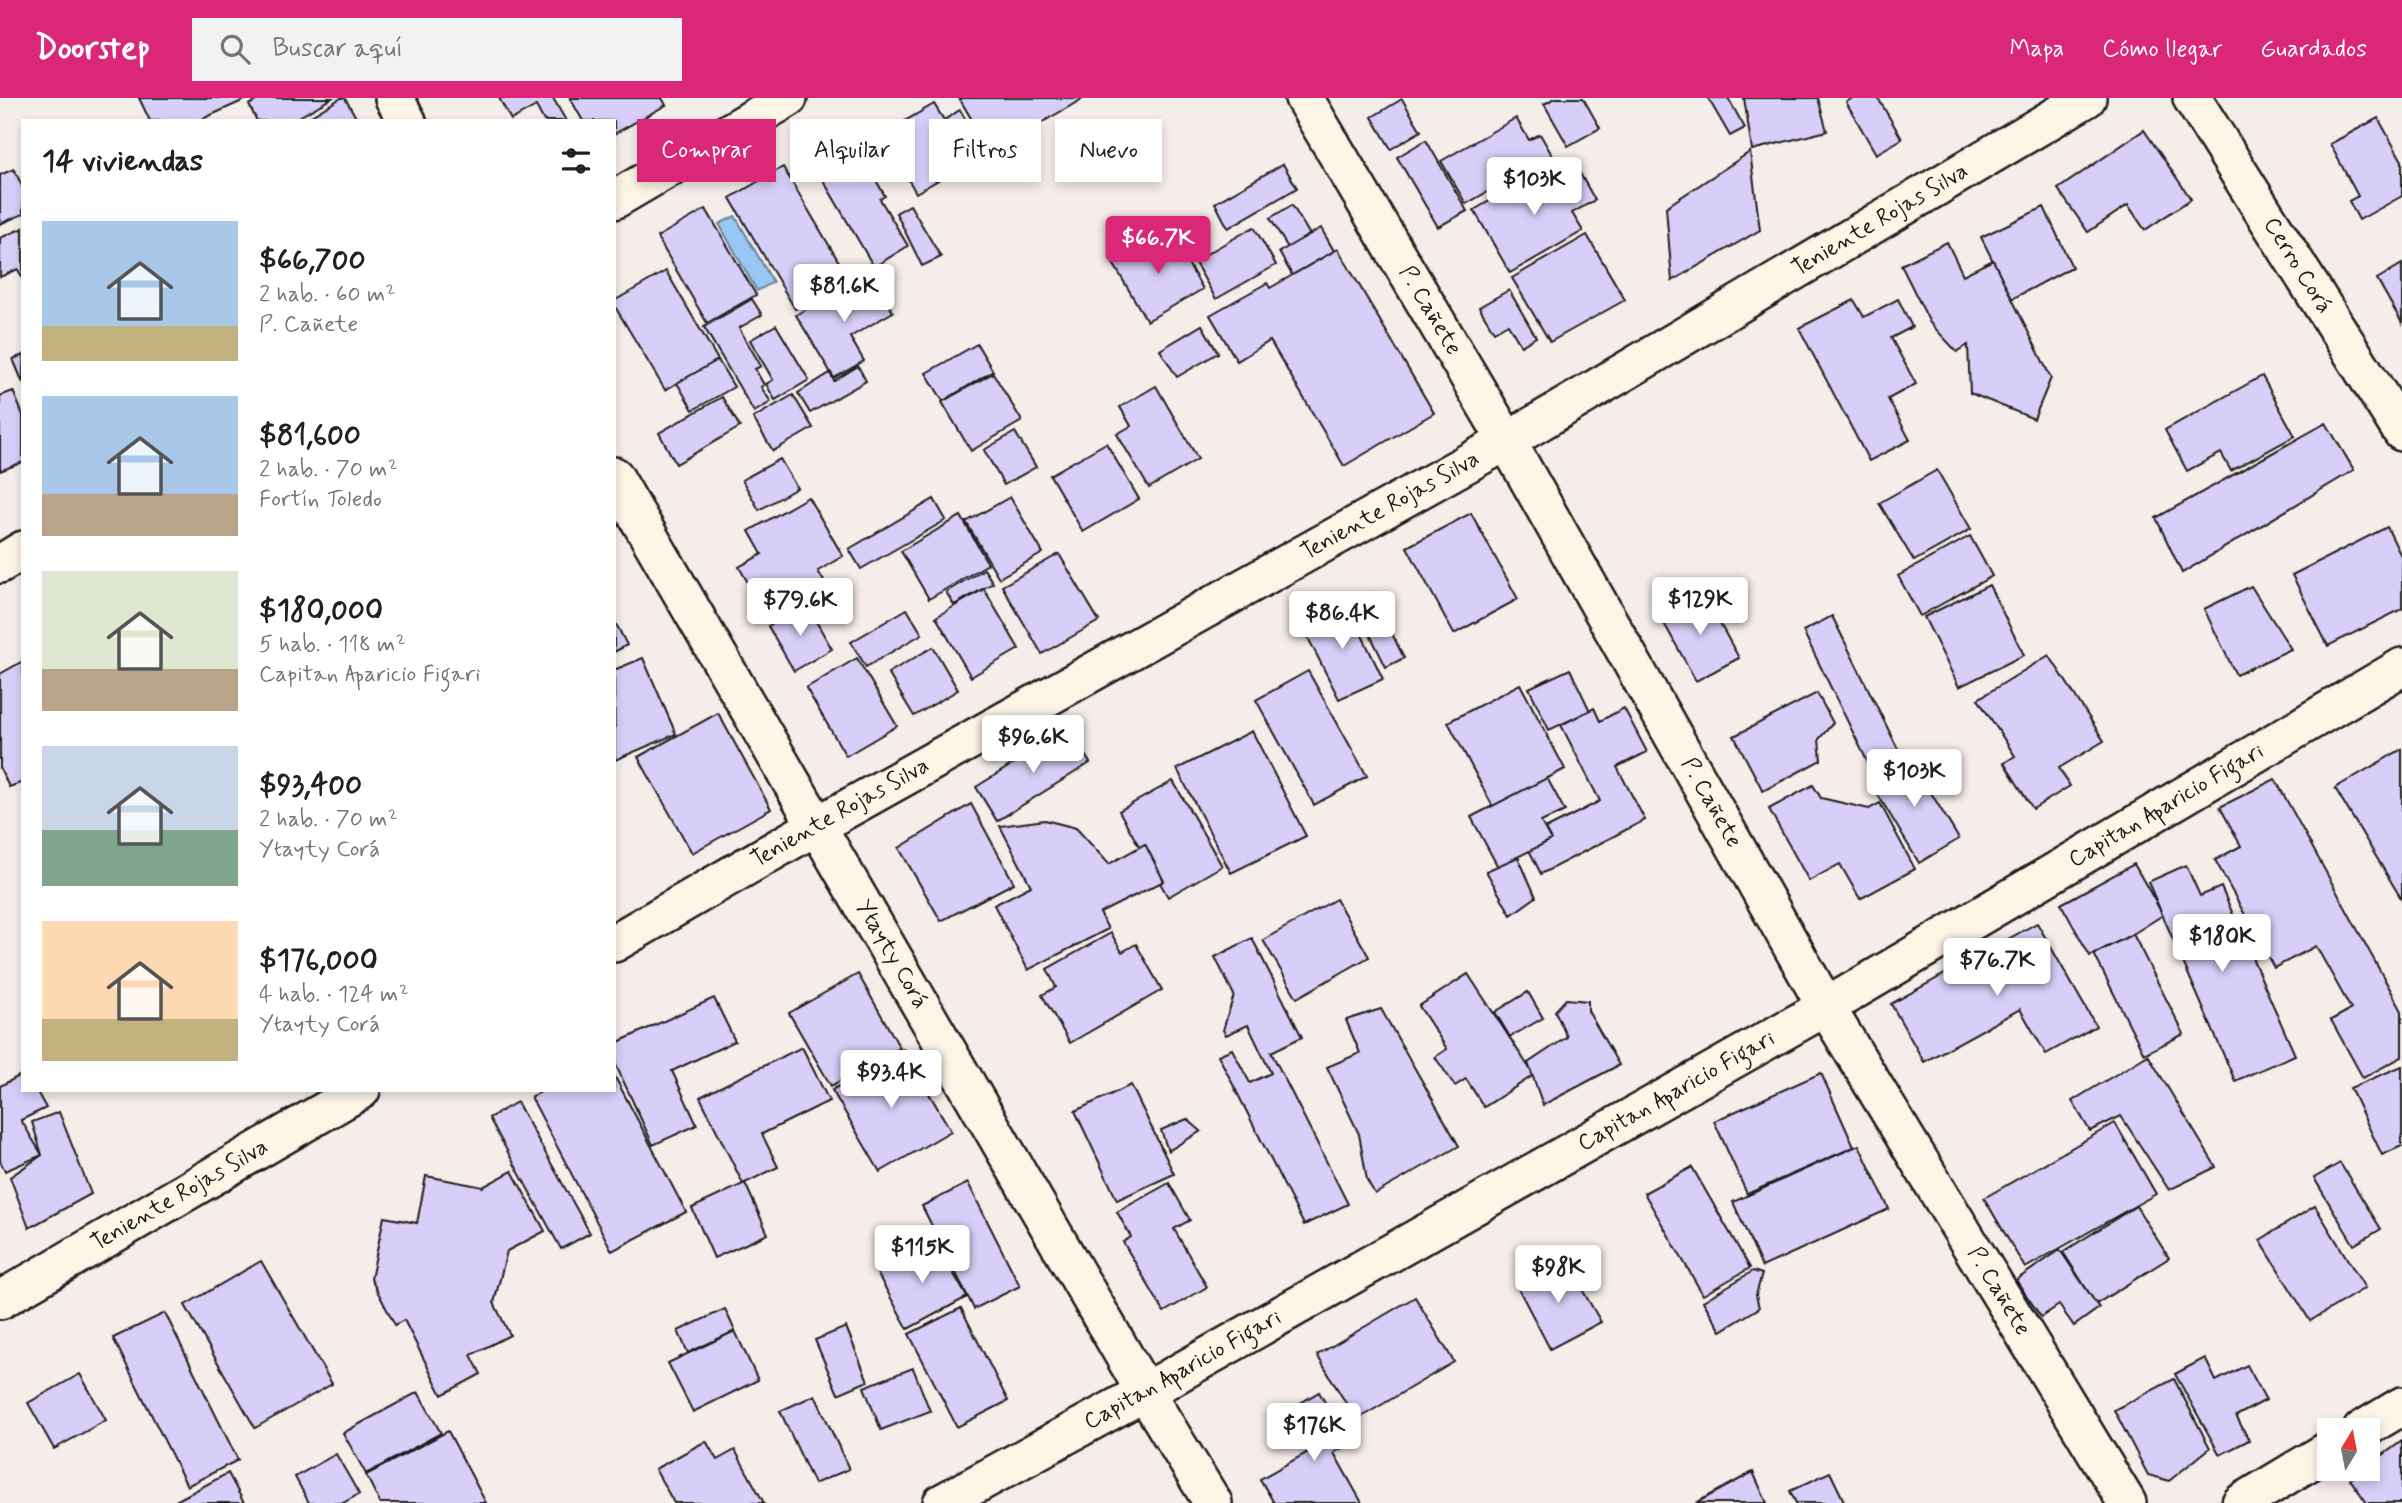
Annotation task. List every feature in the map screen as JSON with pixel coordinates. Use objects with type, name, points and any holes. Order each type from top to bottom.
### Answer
[{"type":"street","points":[[394,98],[406,119]]},
{"type":"street","points":[[616,199],[788,98]]},
{"type":"street","name":"P. Cañete","points":[[1304,98],[1507,441],[1826,1007],[2127,1503]]},
{"type":"street","name":"Teniente Rojas Silva","points":[[616,942],[818,825],[1507,441],[2087,98]]},
{"type":"street","name":"Cerro Corá","points":[[2192,98],[2402,432]]},
{"type":"street","name":"Ytayty Corá","points":[[616,479],[1213,1503]]},
{"type":"street","points":[[0,564],[21,551]]},
{"type":"street","name":"Capitan Aparicio Figari","points":[[942,1503],[1146,1392],[1826,1007],[2402,667]]},
{"type":"street","name":"Teniente Rojas Silva","points":[[0,1300],[358,1092]]},
{"type":"street","points":[[2380,1419],[2402,1406]]},
{"type":"street","points":[[2241,1503],[2317,1457]]},
{"type":"water","points":[[735,216],[773,282],[757,291],[719,224]]},
{"type":"building","points":[[139,98],[249,98],[202,119],[149,119]]},
{"type":"building","points":[[261,98],[332,98],[295,119],[256,119],[249,105]]},
{"type":"building","points":[[345,98],[357,119],[306,119]]},
{"type":"building","points":[[499,98],[553,98],[565,119],[543,119],[536,106],[510,119]]},
{"type":"building","points":[[570,98],[662,98],[666,105],[616,133],[616,119],[582,119]]},
{"type":"building","points":[[959,98],[1084,98],[1041,123],[1041,119],[971,119]]},
{"type":"building","points":[[1555,98],[1583,98],[1600,128],[1568,146],[1544,104]]},
{"type":"building","points":[[1708,98],[1728,98],[1745,128],[1730,136]]},
{"type":"building","points":[[1744,98],[1818,98],[1827,131],[1752,150]]},
{"type":"building","points":[[1853,98],[1878,98],[1902,139],[1876,154],[1846,102]]},
{"type":"building","points":[[1402,99],[1421,131],[1391,149],[1372,117]]},
{"type":"building","points":[[934,104],[943,119],[929,119],[929,182],[935,182],[916,193],[910,182],[915,182],[915,119],[908,119]]},
{"type":"building","points":[[960,110],[965,119],[946,119]]},
{"type":"building","points":[[1516,118],[1529,140],[1540,134],[1552,155],[1466,204],[1441,161]]},
{"type":"building","points":[[2378,118],[2402,161],[2402,196],[2359,220],[2349,201],[2358,196],[2330,144]]},
{"type":"building","points":[[2144,130],[2191,199],[2145,230],[2128,205],[2088,232],[2058,189]]},
{"type":"building","points":[[1426,140],[1467,211],[1438,227],[1397,157]]},
{"type":"building","points":[[1750,152],[1760,230],[1672,281],[1666,207]]},
{"type":"building","points":[[1283,164],[1297,188],[1228,228],[1215,203]]},
{"type":"building","points":[[783,167],[849,279],[795,309],[730,198],[757,182],[776,182],[776,171]]},
{"type":"building","points":[[1546,168],[1555,184],[1578,170],[1595,200],[1572,213],[1583,231],[1510,273],[1474,210]]},
{"type":"building","points":[[14,169],[21,184],[21,215],[0,224],[0,175]]},
{"type":"building","points":[[824,182],[877,182],[885,196],[880,199],[908,246],[874,267]]},
{"type":"building","points":[[910,205],[941,257],[922,266],[896,213]]},
{"type":"building","points":[[1292,205],[1310,235],[1288,248],[1270,218]]},
{"type":"building","points":[[2044,207],[2072,267],[2012,299],[1981,237]]},
{"type":"building","points":[[706,209],[756,295],[707,323],[657,237]]},
{"type":"building","points":[[1254,227],[1276,265],[1216,299],[1194,261]]},
{"type":"building","points":[[1321,228],[1334,251],[1292,275],[1279,252]]},
{"type":"building","points":[[21,229],[21,276],[18,269],[0,277],[0,238]]},
{"type":"building","points":[[1168,230],[1203,289],[1147,321],[1113,263]]},
{"type":"building","points":[[1587,235],[1625,300],[1550,342],[1512,278]]},
{"type":"building","points":[[1947,242],[1963,275],[1993,260],[2051,378],[2034,419],[1970,393],[1968,345],[1957,352],[1930,323],[1901,265]]},
{"type":"building","points":[[1338,249],[1434,413],[1344,466],[1270,341],[1237,361],[1210,315],[1267,283],[1270,288]]},
{"type":"building","points":[[2402,264],[2402,323],[2377,279]]},
{"type":"building","points":[[666,271],[718,360],[665,390],[616,308],[616,300]]},
{"type":"building","points":[[873,277],[893,312],[850,337],[864,361],[834,378],[796,315],[826,297],[830,303]]},
{"type":"building","points":[[1509,290],[1536,337],[1521,346],[1508,324],[1494,332],[1479,307]]},
{"type":"building","points":[[752,299],[762,315],[739,328],[761,366],[755,369],[764,385],[761,387],[771,402],[754,412],[704,327]]},
{"type":"building","points":[[1898,299],[1912,327],[1891,338],[1916,384],[1888,399],[1910,440],[1869,461],[1799,328],[1854,300],[1864,317]]},
{"type":"building","points":[[776,325],[809,380],[775,400],[766,384],[773,380],[750,340]]},
{"type":"building","points":[[1202,325],[1218,353],[1177,377],[1160,350]]},
{"type":"building","points":[[977,344],[993,371],[943,401],[926,373]]},
{"type":"building","points":[[21,356],[21,378],[13,359]]},
{"type":"building","points":[[718,360],[734,387],[693,410],[677,383]]},
{"type":"building","points":[[858,366],[866,381],[810,413],[798,393],[830,373],[834,381]]},
{"type":"building","points":[[993,373],[1022,421],[971,451],[942,402]]},
{"type":"building","points":[[2262,376],[2295,436],[2231,471],[2221,453],[2187,471],[2165,430]]},
{"type":"building","points":[[1156,386],[1198,459],[1149,488],[1117,434],[1131,426],[1120,407]]},
{"type":"building","points":[[13,391],[21,410],[21,463],[0,471],[0,396]]},
{"type":"building","points":[[793,395],[813,428],[773,451],[753,418]]},
{"type":"building","points":[[722,397],[740,427],[676,464],[659,433]]},
{"type":"building","points":[[2326,423],[2354,470],[2182,573],[2156,518]]},
{"type":"building","points":[[1015,432],[1036,467],[1004,485],[984,450]]},
{"type":"building","points":[[1106,443],[1139,499],[1083,532],[1050,475]]},
{"type":"building","points":[[780,459],[797,488],[759,510],[742,480]]},
{"type":"building","points":[[1937,470],[1971,529],[1914,561],[1879,503]]},
{"type":"building","points":[[808,497],[843,556],[818,571],[826,585],[768,618],[739,567],[762,554],[749,531]]},
{"type":"building","points":[[1010,497],[1043,553],[999,578],[966,522]]},
{"type":"building","points":[[934,499],[946,520],[861,569],[849,549]]},
{"type":"building","points":[[1471,513],[1518,599],[1454,634],[1407,547]]},
{"type":"building","points":[[961,516],[988,564],[929,599],[901,551]]},
{"type":"building","points":[[2387,527],[2402,558],[2402,609],[2328,646],[2292,575]]},
{"type":"building","points":[[1970,536],[1992,576],[1920,616],[1898,576]]},
{"type":"building","points":[[1059,554],[1099,621],[1042,654],[1002,586]]},
{"type":"building","points":[[984,569],[993,583],[954,605],[946,592]]},
{"type":"building","points":[[1989,585],[2024,655],[1959,687],[1924,617]]},
{"type":"building","points":[[2251,586],[2291,649],[2236,675],[2204,609]]},
{"type":"building","points":[[984,589],[1019,649],[971,677],[936,617]]},
{"type":"building","points":[[1372,593],[1404,658],[1386,667],[1354,602]]},
{"type":"building","points":[[1703,593],[1739,658],[1696,681],[1660,616]]},
{"type":"building","points":[[1346,602],[1383,679],[1339,699],[1301,624]]},
{"type":"building","points":[[806,604],[832,649],[794,671],[768,626]]},
{"type":"building","points":[[907,609],[922,634],[866,667],[851,642]]},
{"type":"building","points":[[1832,616],[1901,755],[1871,769],[1803,631]]},
{"type":"building","points":[[616,624],[627,645],[616,651]]},
{"type":"building","points":[[933,647],[958,690],[914,716],[888,673]]},
{"type":"building","points":[[2049,655],[2104,741],[2059,768],[2070,786],[2033,809],[2004,763],[2015,756],[1978,699]]},
{"type":"building","points":[[643,658],[676,734],[616,760],[616,669]]},
{"type":"building","points":[[857,658],[897,726],[846,756],[806,688]]},
{"type":"building","points":[[21,662],[21,783],[9,787],[0,768],[0,674]]},
{"type":"building","points":[[1570,669],[1590,711],[1549,730],[1529,688]]},
{"type":"building","points":[[1308,671],[1367,776],[1314,805],[1256,700]]},
{"type":"building","points":[[1520,684],[1565,769],[1493,807],[1448,722]]},
{"type":"building","points":[[1817,693],[1833,723],[1819,739],[1821,760],[1763,791],[1734,736]]},
{"type":"building","points":[[1594,708],[1600,721],[1624,708],[1647,752],[1617,767],[1645,820],[1541,874],[1524,840],[1600,801],[1561,725]]},
{"type":"building","points":[[718,713],[771,809],[692,853],[638,757]]},
{"type":"building","points":[[1069,729],[1090,763],[997,821],[976,787]]},
{"type":"building","points":[[1252,731],[1306,836],[1231,873],[1177,769]]},
{"type":"building","points":[[2402,749],[2402,900],[2335,788]]},
{"type":"building","points":[[1908,755],[1959,839],[1919,863],[1868,778]]},
{"type":"building","points":[[1547,778],[1565,811],[1541,822],[1551,840],[1498,867],[1471,817]]},
{"type":"building","points":[[2275,779],[2402,1011],[2402,1057],[2363,1078],[2331,1020],[2351,1009],[2316,946],[2274,968],[2215,860],[2241,846],[2220,807]]},
{"type":"building","points":[[1173,781],[1222,866],[1168,897],[1119,811]]},
{"type":"building","points":[[1813,785],[1821,798],[1869,809],[1880,803],[1915,869],[1860,899],[1840,864],[1809,881],[1769,809]]},
{"type":"building","points":[[971,804],[1014,883],[941,921],[899,848]]},
{"type":"building","points":[[1045,820],[1076,828],[1109,864],[1145,844],[1164,881],[1100,913],[1108,929],[1028,970],[994,905],[1031,886],[1000,826]]},
{"type":"building","points":[[1518,857],[1536,897],[1511,915],[1486,871]]},
{"type":"building","points":[[2134,864],[2163,915],[2090,956],[2061,904]]},
{"type":"building","points":[[2186,865],[2200,896],[2221,887],[2295,1055],[2235,1081],[2148,882]]},
{"type":"building","points":[[1336,899],[1369,957],[1297,998],[1263,940]]},
{"type":"building","points":[[2037,923],[2096,1026],[2046,1054],[2020,1009],[1924,1062],[1891,1004]]},
{"type":"building","points":[[1111,933],[1122,952],[1136,944],[1162,990],[1070,1043],[1042,995],[1056,987],[1047,969]]},
{"type":"building","points":[[2133,934],[2184,1034],[2144,1054],[2094,954]]},
{"type":"building","points":[[1252,938],[1302,1037],[1271,1052],[1348,1204],[1304,1225],[1218,1055],[1232,1049],[1250,1083],[1271,1073],[1248,1025],[1226,1035],[1223,1030],[1234,995],[1215,957]]},
{"type":"building","points":[[858,974],[900,1048],[831,1086],[789,1013]]},
{"type":"building","points":[[1468,974],[1534,1075],[1484,1107],[1466,1079],[1455,1086],[1435,1057],[1447,1049],[1419,1006]]},
{"type":"building","points":[[1528,992],[1543,1018],[1510,1037],[1495,1012]]},
{"type":"building","points":[[714,998],[735,1041],[672,1071],[697,1125],[653,1145],[616,1065],[616,1043]]},
{"type":"building","points":[[1566,999],[1588,1001],[1588,1011],[1619,1065],[1543,1105],[1528,1063],[1567,1037],[1555,1011]]},
{"type":"building","points":[[1381,1009],[1459,1146],[1375,1194],[1367,1180],[1359,1134],[1327,1067],[1360,1053],[1346,1020]]},
{"type":"building","points":[[802,1047],[829,1101],[762,1134],[778,1167],[743,1184],[700,1097]]},
{"type":"building","points":[[903,1049],[951,1131],[880,1172],[832,1090]]},
{"type":"building","points":[[2148,1055],[2216,1167],[2169,1190],[2121,1116],[2090,1131],[2072,1101]]},
{"type":"building","points":[[2402,1066],[2402,1146],[2382,1155],[2350,1088]]},
{"type":"building","points":[[1821,1073],[1854,1147],[1747,1194],[1714,1121]]},
{"type":"building","points":[[21,1075],[21,1092],[37,1092],[46,1108],[21,1120],[42,1155],[5,1171],[0,1161],[0,1086]]},
{"type":"building","points":[[616,1079],[686,1212],[612,1251],[531,1097],[540,1092],[616,1092]]},
{"type":"building","points":[[1131,1085],[1174,1174],[1117,1200],[1075,1111]]},
{"type":"building","points":[[517,1102],[590,1233],[561,1249],[489,1118]]},
{"type":"building","points":[[59,1112],[91,1194],[29,1228],[10,1177],[42,1155],[32,1122]]},
{"type":"building","points":[[1187,1119],[1201,1131],[1168,1151],[1161,1130]]},
{"type":"building","points":[[2115,1123],[2156,1194],[2025,1268],[1984,1198]]},
{"type":"building","points":[[1859,1145],[1889,1209],[1762,1267],[1733,1202]]},
{"type":"building","points":[[2340,1163],[2381,1229],[2354,1245],[2314,1178]]},
{"type":"building","points":[[1692,1167],[1750,1268],[1703,1295],[1644,1193]]},
{"type":"building","points":[[512,1171],[545,1231],[507,1251],[494,1303],[510,1335],[471,1355],[481,1374],[442,1395],[404,1320],[395,1325],[371,1279],[384,1217],[417,1223],[426,1176],[483,1187]]},
{"type":"building","points":[[745,1183],[768,1234],[714,1258],[692,1208]]},
{"type":"building","points":[[968,1183],[1020,1286],[974,1309],[922,1206]]},
{"type":"building","points":[[1169,1183],[1190,1220],[1174,1229],[1207,1287],[1164,1312],[1123,1242],[1131,1237],[1117,1212]]},
{"type":"building","points":[[2136,1206],[2169,1258],[2096,1304],[2063,1252]]},
{"type":"building","points":[[2315,1206],[2365,1288],[2310,1321],[2260,1240]]},
{"type":"building","points":[[935,1241],[967,1297],[908,1329],[877,1273]]},
{"type":"building","points":[[2060,1250],[2099,1308],[2074,1326],[2059,1305],[2041,1317],[2016,1280]]},
{"type":"building","points":[[1565,1260],[1601,1322],[1550,1349],[1517,1286]]},
{"type":"building","points":[[261,1261],[332,1384],[255,1428],[185,1305]]},
{"type":"building","points":[[1753,1271],[1762,1274],[1756,1295],[1759,1308],[1721,1331],[1703,1301]]},
{"type":"building","points":[[1415,1297],[1454,1362],[1356,1420],[1317,1355]]},
{"type":"building","points":[[961,1308],[1008,1401],[957,1427],[909,1334]]},
{"type":"building","points":[[725,1309],[735,1331],[688,1353],[678,1331]]},
{"type":"building","points":[[165,1313],[238,1460],[187,1486],[113,1338]]},
{"type":"building","points":[[846,1327],[868,1381],[838,1394],[815,1340]]},
{"type":"building","points":[[735,1331],[758,1380],[693,1412],[668,1363]]},
{"type":"building","points":[[2205,1358],[2216,1381],[2247,1365],[2266,1400],[2236,1416],[2249,1440],[2220,1455],[2175,1374]]},
{"type":"building","points":[[913,1368],[930,1411],[881,1430],[864,1387]]},
{"type":"building","points":[[80,1374],[106,1420],[54,1449],[28,1403]]},
{"type":"building","points":[[2174,1379],[2210,1448],[2169,1481],[2148,1475],[2114,1410]]},
{"type":"building","points":[[418,1392],[441,1433],[366,1474],[343,1433]]},
{"type":"building","points":[[1319,1392],[1349,1444],[1334,1453],[1362,1503],[1274,1503],[1260,1479],[1315,1448],[1292,1408]]},
{"type":"building","points":[[815,1395],[849,1469],[814,1484],[780,1411]]},
{"type":"building","points":[[448,1431],[486,1503],[380,1503],[366,1475]]},
{"type":"building","points":[[706,1441],[717,1460],[735,1450],[764,1503],[674,1503],[655,1469]]},
{"type":"building","points":[[2402,1441],[2402,1503],[2367,1503],[2351,1481],[2380,1481],[2380,1457]]},
{"type":"building","points":[[336,1454],[359,1494],[343,1503],[309,1503],[295,1477]]},
{"type":"building","points":[[1753,1472],[1767,1503],[1696,1503]]},
{"type":"building","points":[[1830,1472],[1845,1503],[1796,1503],[1790,1491]]},
{"type":"building","points":[[228,1473],[244,1503],[172,1503]]}]
